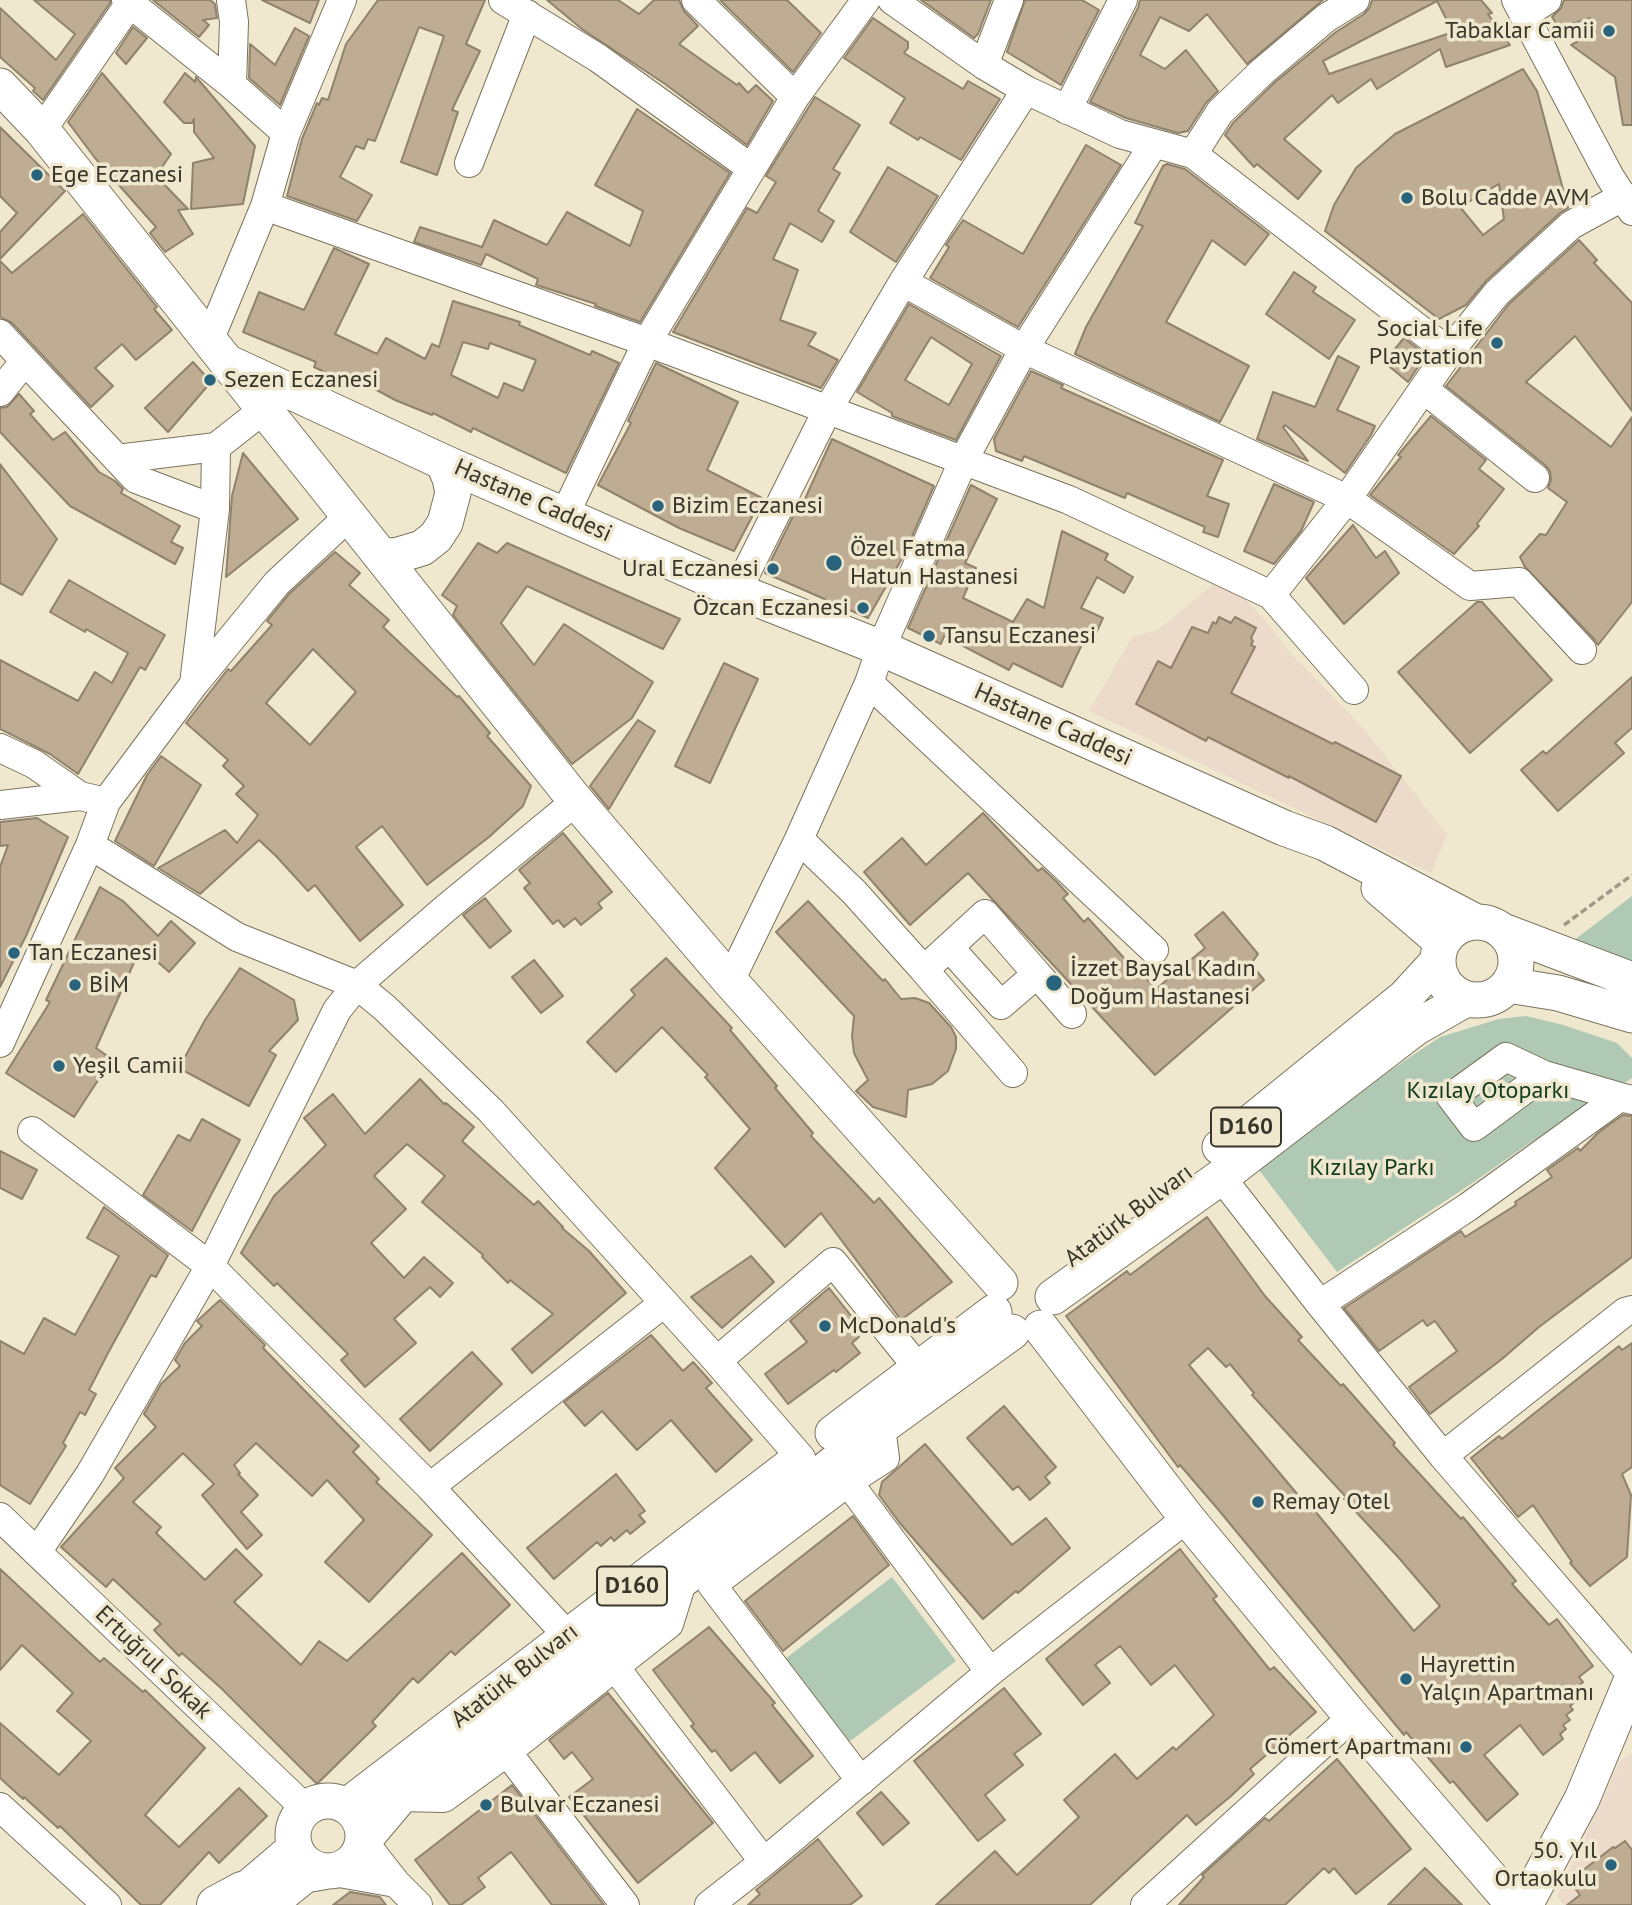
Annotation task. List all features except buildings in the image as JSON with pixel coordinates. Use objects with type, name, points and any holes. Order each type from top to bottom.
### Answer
[{"type":"main road","name":"Hastane Caddesi","points":[[0,86],[42,130],[217,351],[307,399],[443,462],[737,591],[881,648],[1284,828],[1325,843],[1489,926],[1632,980]]},
{"type":"main road","points":[[217,351],[576,802],[730,981],[1024,1306],[1187,1518],[1352,1717],[1514,1905]]},
{"type":"main road","points":[[263,410],[279,400],[307,399]]},
{"type":"main road","points":[[380,555],[395,556],[422,548],[436,537],[445,523],[453,493],[443,462]]},
{"type":"main road","name":"Hastane Caddesi","points":[[1284,828],[1373,884],[1440,951]]},
{"type":"main road","name":"D160","points":[[1440,951],[1459,926],[1489,926]]},
{"type":"main road","points":[[1489,926],[1509,939],[1517,957],[1508,985],[1558,993],[1632,1015]]},
{"type":"main road","points":[[1440,951],[1441,976],[1447,986],[1466,999]]},
{"type":"main road","name":"Atatürk Bulvarı","points":[[363,1841],[400,1797],[881,1427],[1024,1306],[1405,997],[1440,951]]},
{"type":"main road","name":"D160","points":[[1466,999],[1489,999],[1508,985]]},
{"type":"main road","name":"Atatürk Bulvarı","points":[[347,1806],[918,1368],[1024,1306],[1221,1177],[1415,1028],[1466,999]]},
{"type":"main road","points":[[1525,1905],[1582,1799],[1632,1677]]},
{"type":"main road","points":[[328,1871],[310,1866],[295,1848],[295,1825],[306,1809],[320,1801],[332,1800],[347,1806],[359,1818],[363,1841]]},
{"type":"main road","name":"D160","points":[[239,1902],[306,1875],[344,1868],[360,1852],[363,1841]]},
{"type":"main road","name":"D160","points":[[239,1902],[295,1848]]},
{"type":"street","points":[[231,0],[234,22],[232,85]]},
{"type":"street","points":[[217,351],[286,133],[342,0]]},
{"type":"street","points":[[696,0],[795,97]]},
{"type":"street","points":[[565,514],[647,342],[795,97],[866,0]]},
{"type":"street","points":[[892,0],[984,65],[1026,90],[1120,134],[1194,154],[1449,352]]},
{"type":"street","points":[[984,65],[1009,0]]},
{"type":"street","points":[[1067,110],[1123,0]]},
{"type":"street","points":[[1194,154],[1220,112],[1263,71],[1326,18],[1355,0]]},
{"type":"street","points":[[42,130],[128,1],[232,85],[286,133]]},
{"type":"street","points":[[1271,595],[1348,499],[1449,352],[1497,293],[1571,225],[1628,204],[1610,177],[1529,5]]},
{"type":"street","points":[[469,163],[515,7],[598,58],[751,168]]},
{"type":"street","points":[[737,591],[827,411],[903,282],[1026,90]]},
{"type":"street","points":[[730,981],[799,839],[869,683],[881,648],[964,459],[1024,349],[1153,145]]},
{"type":"street","points":[[265,206],[647,342],[1069,500],[1271,595],[1354,690]]},
{"type":"street","points":[[903,282],[1024,349],[1348,499],[1471,586],[1519,582],[1582,650]]},
{"type":"street","points":[[0,334],[136,479],[215,509]]},
{"type":"street","points":[[0,391],[24,362]]},
{"type":"street","points":[[1424,390],[1535,478]]},
{"type":"street","points":[[117,459],[216,447],[263,410]]},
{"type":"street","points":[[194,684],[215,509],[216,447]]},
{"type":"street","points":[[0,1043],[90,845],[93,799],[194,684],[276,583],[348,517]]},
{"type":"street","points":[[869,683],[1154,950]]},
{"type":"street","points":[[0,748],[34,764],[93,799]]},
{"type":"street","points":[[0,805],[93,799]]},
{"type":"street","points":[[37,1552],[90,1474],[210,1266],[337,1010],[357,985],[576,802]]},
{"type":"street","points":[[799,839],[854,892],[1013,1073]]},
{"type":"street","points":[[90,845],[237,937],[357,985],[385,1008],[491,1111],[718,1361],[801,1458]]},
{"type":"street","points":[[925,970],[985,914],[1072,1014]]},
{"type":"street","points":[[950,947],[1001,1005],[1037,974]]},
{"type":"street","points":[[1544,1075],[1626,1099]]},
{"type":"street","points":[[1320,1304],[1626,1099]]},
{"type":"street","points":[[32,1131],[210,1266],[430,1487],[567,1635]]},
{"type":"street","points":[[1221,1177],[1443,1456],[1632,1677]]},
{"type":"street","points":[[718,1361],[833,1262],[918,1368]]},
{"type":"street","points":[[430,1487],[664,1303]]},
{"type":"street","points":[[1443,1456],[1625,1312],[1632,1310]]},
{"type":"street","points":[[861,1781],[712,1585],[885,1458],[881,1427]]},
{"type":"street","points":[[849,1482],[990,1672]]},
{"type":"street","name":"Ertuğrul Sokak","points":[[0,1517],[306,1809]]},
{"type":"street","points":[[709,1905],[990,1672],[1187,1518]]},
{"type":"street","points":[[400,1797],[444,1798],[507,1752],[669,1624],[683,1579]]},
{"type":"street","points":[[615,1668],[764,1862]]},
{"type":"street","points":[[1145,1905],[1352,1717]]},
{"type":"street","points":[[507,1752],[625,1905]]},
{"type":"street","points":[[0,1807],[107,1905]]},
{"type":"street","points":[[363,1841],[396,1883],[418,1905]]},
{"type":"street","points":[[328,1871],[396,1883]]},
{"type":"path","points":[[1537,945],[1632,875]]},
{"type":"shaded area","points":[[1219,579],[1241,595],[1291,653],[1362,727],[1447,834],[1431,873],[1089,711],[1132,637],[1158,630]]},
{"type":"shaded area","points":[[1632,1753],[1632,1905],[1564,1905],[1557,1896],[1621,1759]]},
{"type":"green space","points":[[1632,896],[1632,961],[1573,941]]},
{"type":"green space","points":[[1526,1016],[1617,1043],[1632,1058],[1632,1078],[1337,1272],[1259,1170],[1391,1070],[1440,1037],[1499,1019]]},
{"type":"green space","points":[[892,1577],[956,1661],[845,1745],[781,1662]]},
{"type":"place","name":"Tabaklar Camii","points":[[1609,31]]},
{"type":"place","name":"Ege Eczanesi","points":[[37,175]]},
{"type":"place","name":"Bolu Cadde AVM","points":[[1407,198]]},
{"type":"place","name":"Social Life Playstation","points":[[1497,343]]},
{"type":"place","name":"Sezen Eczanesi","points":[[210,380]]},
{"type":"place","name":"Bizim Eczanesi","points":[[658,506]]},
{"type":"place","name":"Özel Fatma Hatun Hastanesi","points":[[834,563]]},
{"type":"place","name":"Ural Eczanesi","points":[[773,569]]},
{"type":"place","name":"Özcan Eczanesi","points":[[863,608]]},
{"type":"place","name":"Tansu Eczanesi","points":[[929,636]]},
{"type":"place","name":"Tan Eczanesi","points":[[14,953]]},
{"type":"place","name":"İzzet Baysal Kadın Doğum Hastanesi","points":[[1054,983]]},
{"type":"place","name":"BİM","points":[[75,985]]},
{"type":"place","name":"Yeşil Camii","points":[[59,1066]]},
{"type":"place","name":"McDonald's","points":[[825,1326]]},
{"type":"place","name":"Remay Otel","points":[[1258,1502]]},
{"type":"place","name":"Hayrettin Yalçın Apartmanı","points":[[1406,1679]]},
{"type":"place","name":"Cömert Apartmanı","points":[[1466,1747]]},
{"type":"place","name":"Bulvar Eczanesi","points":[[486,1805]]},
{"type":"place","name":"50. Yıl Ortaokulu","points":[[1611,1865]]},
{"type":"park label","name":"Kızılay Otoparkı","points":[[1488,1091]]},
{"type":"park label","name":"Kızılay Parkı","points":[[1372,1168]]}]
